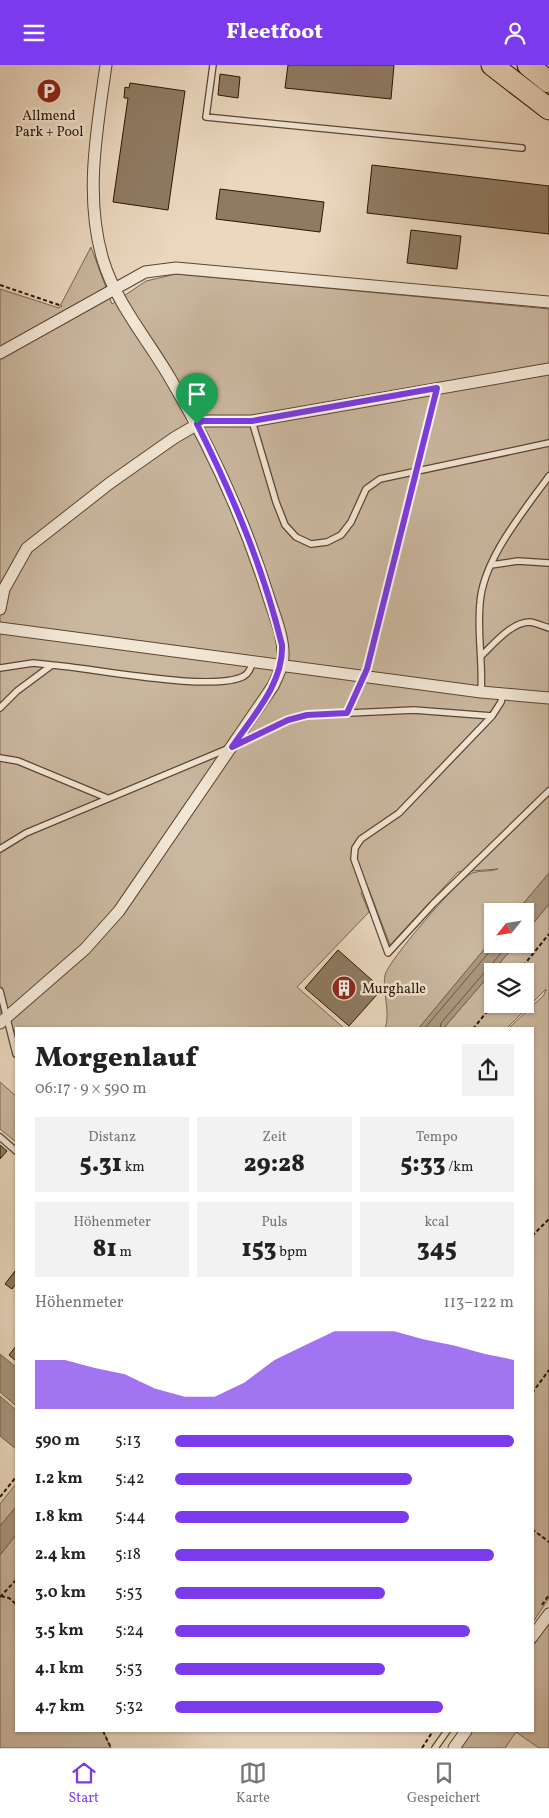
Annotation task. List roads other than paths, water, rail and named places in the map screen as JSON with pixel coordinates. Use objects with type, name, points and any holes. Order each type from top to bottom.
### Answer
[{"type":"highway","points":[[492,65],[549,109]]},
{"type":"highway","points":[[528,65],[549,82]]},
{"type":"street","points":[[4,1019],[86,949],[119,911],[273,686],[281,666],[282,645],[252,543],[197,424],[115,288],[104,263],[95,231],[93,195],[98,127],[106,65]]},
{"type":"street","points":[[0,353],[145,272],[176,268],[549,302]]},
{"type":"street","points":[[0,609],[4,589],[27,548],[110,483],[203,421],[252,421],[549,369]]},
{"type":"street","points":[[0,628],[481,692],[549,697]]},
{"type":"street","points":[[534,1634],[549,1614]]},
{"type":"street","points":[[454,1748],[465,1732]]},
{"type":"lane","points":[[213,65],[206,117],[522,148]]},
{"type":"lane","points":[[347,713],[364,677],[437,388]]},
{"type":"lane","points":[[252,421],[276,503],[285,525],[296,537],[311,544],[327,542],[341,535],[351,522],[366,489],[380,479],[549,443]]},
{"type":"lane","points":[[481,692],[481,656],[478,630],[480,600],[491,565],[504,542],[546,485],[549,476]]},
{"type":"lane","points":[[491,565],[518,561],[549,563]]},
{"type":"lane","points":[[481,656],[506,633],[518,626],[529,622],[549,628]]},
{"type":"lane","points":[[0,668],[33,663],[178,681],[213,681],[232,680],[245,675],[250,670],[252,663]]},
{"type":"lane","points":[[0,707],[17,691],[52,665]]},
{"type":"lane","points":[[503,694],[501,702],[492,716],[399,813],[361,839],[355,849],[357,867],[388,953],[432,904],[549,791]]},
{"type":"lane","points":[[0,849],[26,833],[232,747],[288,720],[307,715],[414,710],[492,716]]},
{"type":"lane","points":[[0,758],[18,761],[107,798]]},
{"type":"lane","points":[[0,991],[4,1019],[15,1051]]},
{"type":"lane","points":[[0,1137],[15,1150]]},
{"type":"lane","points":[[435,1748],[446,1732]]},
{"type":"water","points":[[549,873],[549,904],[534,922],[534,903],[524,903]]},
{"type":"water","points":[[484,950],[484,953],[508,953],[500,963],[484,963],[484,981],[445,1027],[420,1027]]},
{"type":"water","points":[[0,1354],[15,1366],[15,1405],[0,1392]]},
{"type":"water","points":[[0,1396],[15,1409],[15,1448],[0,1436]]},
{"type":"water","points":[[15,1508],[15,1536],[0,1555],[0,1526]]},
{"type":"place","name":"Allmend Park + Pool","points":[[49,91]]},
{"type":"place","name":"Murghalle","points":[[344,988]]}]
